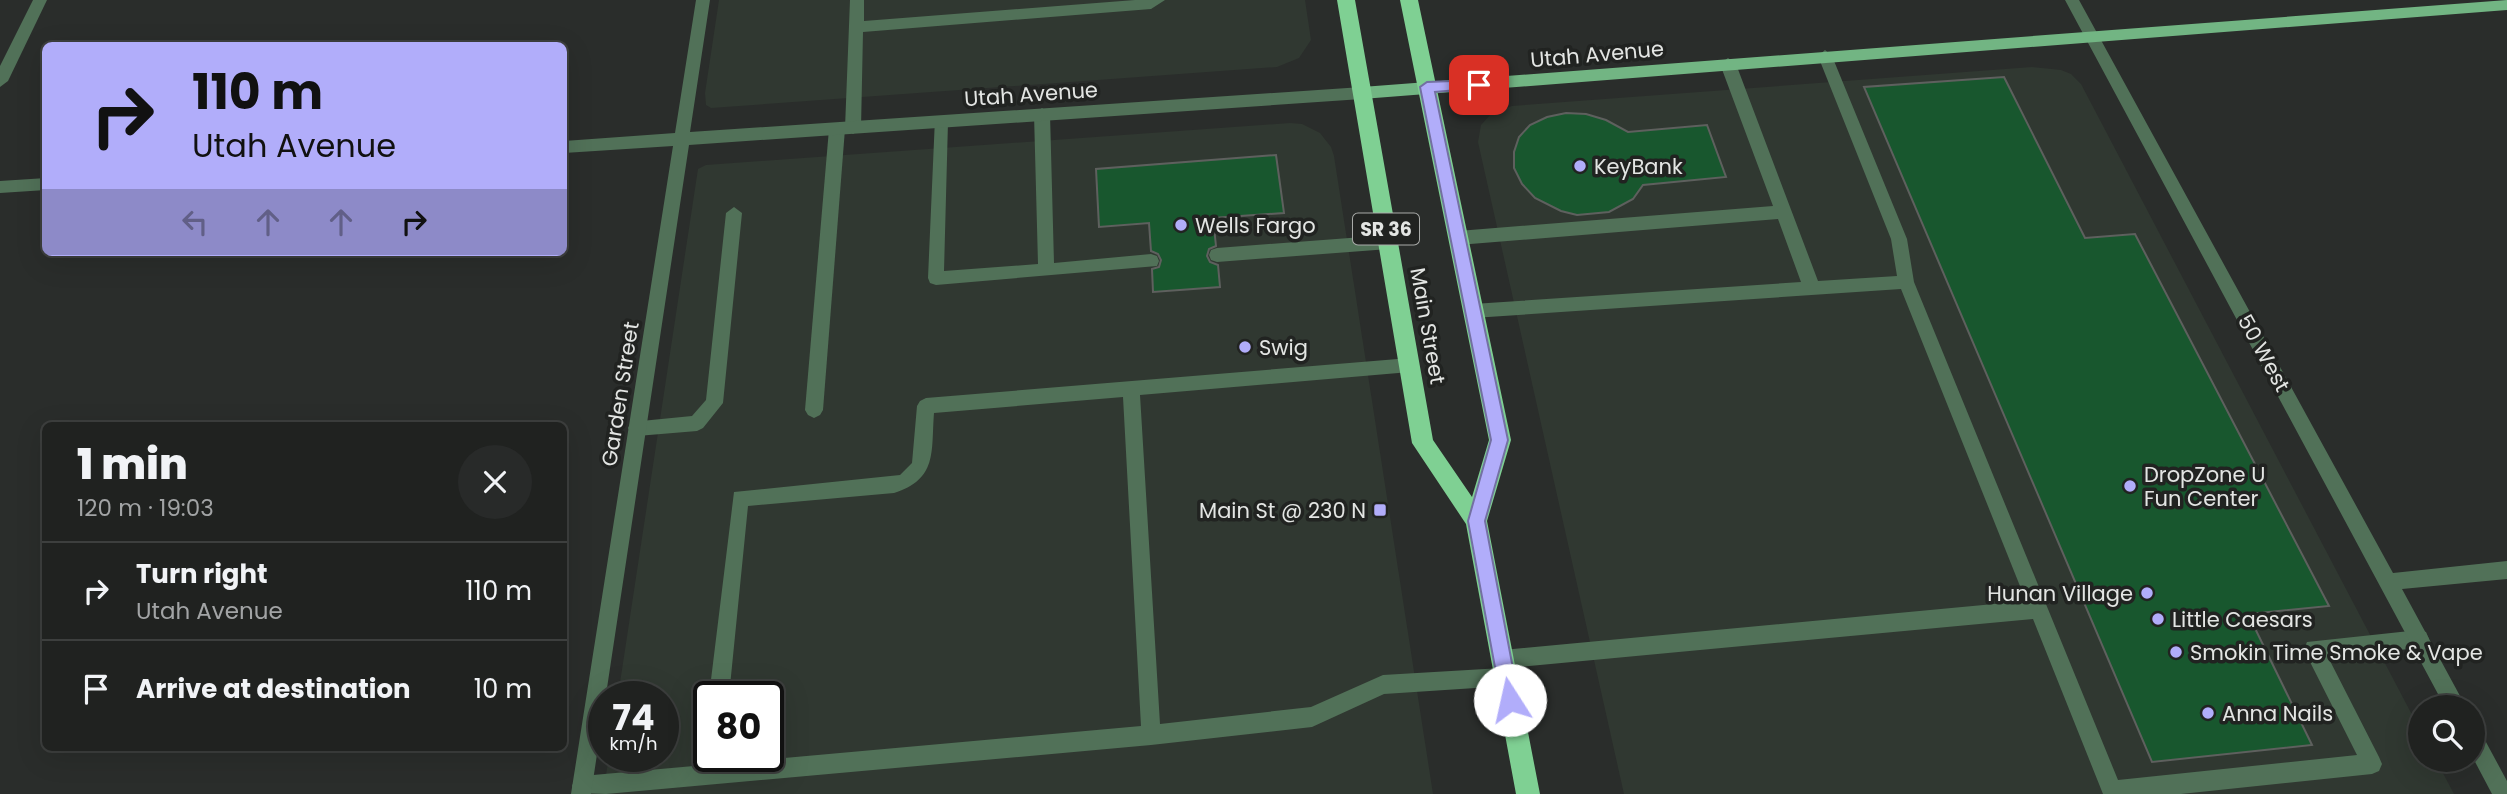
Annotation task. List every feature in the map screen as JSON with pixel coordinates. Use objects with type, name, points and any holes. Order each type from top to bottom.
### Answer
[{"type":"highway","name":"Main Street","points":[[1346,0],[1423,443],[1476,521],[1528,794]]},
{"type":"highway","name":"Main Street","points":[[1409,0],[1500,440],[1476,521]]},
{"type":"main road","name":"Utah Avenue","points":[[1362,93],[2091,34],[2507,5]]},
{"type":"street","points":[[0,81],[40,0]]},
{"type":"street","name":"Garden Street","points":[[581,790],[703,0]]},
{"type":"street","points":[[814,410],[857,0]]},
{"type":"street","points":[[856,27],[1151,4],[1158,0]]},
{"type":"street","name":"50 West","points":[[2072,0],[2449,695]]},
{"type":"street","points":[[1825,56],[1899,239],[1906,282],[2112,791],[2372,764],[2314,649],[2419,639]]},
{"type":"street","points":[[1728,64],[1812,288]]},
{"type":"street","name":"Utah Avenue","points":[[567,147],[1362,93]]},
{"type":"street","points":[[1042,114],[1046,270]]},
{"type":"street","points":[[940,122],[936,278],[1151,261]]},
{"type":"street","points":[[0,187],[42,184]]},
{"type":"street","points":[[1458,238],[1783,212]]},
{"type":"street","points":[[637,428],[697,423],[714,403],[734,213]]},
{"type":"street","points":[[1217,256],[1389,242]]},
{"type":"street","points":[[1473,311],[1906,282]]},
{"type":"street","points":[[721,681],[740,498],[894,485],[906,481],[921,466],[926,406],[1410,365]]},
{"type":"street","points":[[1131,388],[1151,735]]},
{"type":"street","points":[[2389,582],[2507,570]]},
{"type":"street","points":[[784,760],[1151,735],[1312,717],[1383,685],[1504,668],[2039,609]]},
{"type":"street","points":[[2485,760],[2503,794]]},
{"type":"street","points":[[581,790],[693,769]]},
{"type":"shaded area","points":[[719,0],[1305,0],[1311,40],[1299,58],[1277,67],[711,108],[706,105],[705,93]]},
{"type":"shaded area","points":[[2032,67],[2061,70],[2071,74],[2081,84],[2408,707],[2408,772],[2442,772],[2454,794],[1624,794],[1478,142],[1481,125],[1491,114],[1512,106]]},
{"type":"shaded area","points":[[1290,123],[1302,124],[1320,133],[1331,147],[1334,156],[1433,794],[603,794],[606,772],[679,772],[679,681],[620,681],[698,169],[706,165]]},
{"type":"building","points":[[2004,77],[2085,238],[2135,234],[2329,606],[2248,614],[2312,745],[2152,762],[1864,87]]},
{"type":"building","name":"KeyBank","points":[[1566,113],[1586,114],[1606,120],[1628,132],[1707,125],[1726,177],[1643,185],[1633,199],[1609,212],[1577,215],[1561,211],[1535,198],[1522,184],[1514,168],[1514,152],[1519,137],[1530,125],[1547,117]]},
{"type":"building","name":"Wells Fargo","points":[[1276,155],[1284,213],[1213,218],[1216,246],[1209,249],[1207,256],[1210,262],[1218,265],[1220,287],[1153,292],[1152,269],[1159,267],[1161,260],[1158,254],[1151,251],[1149,223],[1099,227],[1096,169]]},
{"type":"place","name":"KeyBank","points":[[1580,166]]},
{"type":"place","name":"Wells Fargo","points":[[1181,225]]},
{"type":"place","name":"Swig","points":[[1245,347]]},
{"type":"place","name":"DropZone U Fun Center","points":[[2130,486]]},
{"type":"place","name":"Main St @ 230 N","points":[[1380,510]]},
{"type":"place","name":"Hunan Village","points":[[2147,593]]},
{"type":"place","name":"Little Caesars","points":[[2158,619]]},
{"type":"place","name":"Smokin Time Smoke & Vape","points":[[2176,652]]},
{"type":"place","name":"Anna Nails","points":[[2208,713]]},
{"type":"route","points":[[1479,85],[1427,87],[1500,440],[1476,521],[1510,700]]}]
